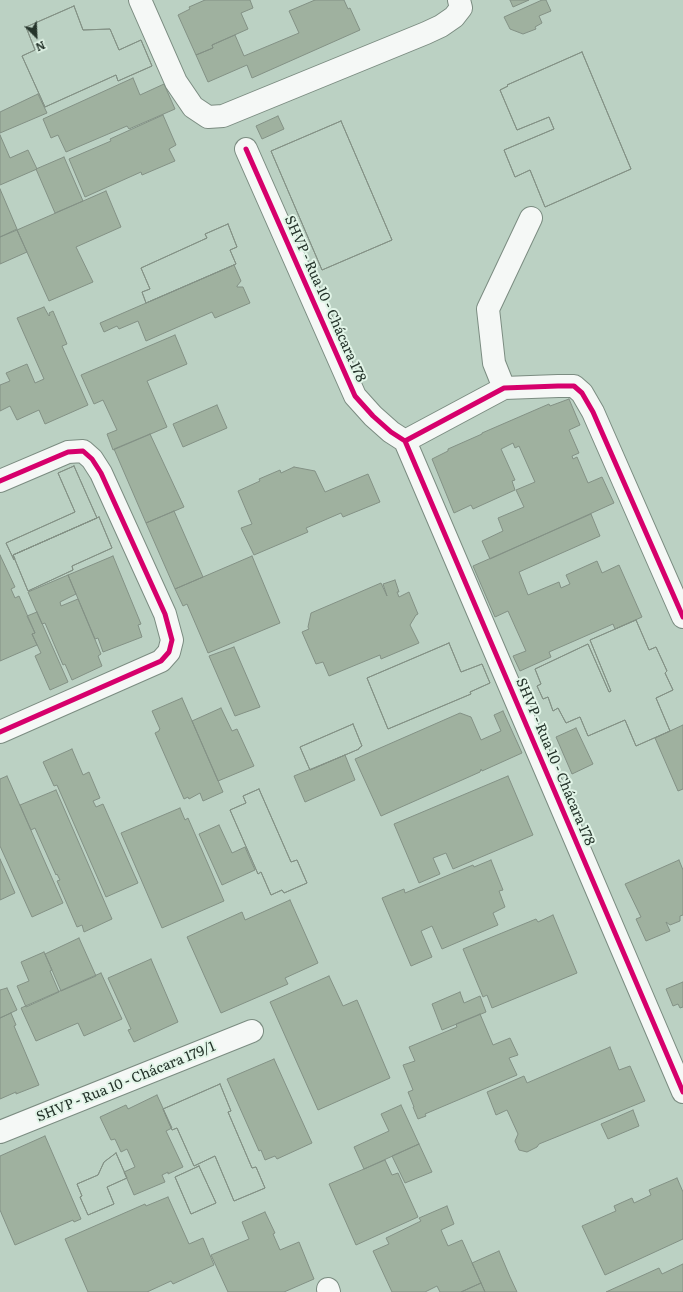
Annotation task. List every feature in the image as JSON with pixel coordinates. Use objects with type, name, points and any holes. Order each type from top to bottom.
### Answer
[{"type":"street","points":[[140,0],[176,82],[193,107],[208,117],[223,116],[426,33],[441,26],[454,17],[461,8],[459,0]]},
{"type":"street","name":"SHVP - Rua 10 - Chácara 178","points":[[246,149],[355,396],[373,416],[405,442],[683,1092]]},
{"type":"street","points":[[504,388],[494,363],[488,309],[531,218]]},
{"type":"street","points":[[405,442],[504,388],[574,386],[582,393],[593,412],[683,617]]},
{"type":"street","points":[[0,481],[68,452],[83,451],[92,459],[100,473],[165,614],[172,640],[169,652],[160,661],[0,732]]},
{"type":"street","name":"SHVP - Rua 10 - Chácara 179/1","points":[[0,1132],[252,1031]]},
{"type":"building","points":[[205,0],[250,0],[253,8],[241,13],[248,29],[212,45],[213,48],[196,55],[178,15],[190,9],[189,7]]},
{"type":"building","points":[[315,0],[344,0],[348,9],[350,8],[360,30],[252,78],[247,65],[208,82],[196,55],[213,48],[212,45],[235,35],[244,56],[299,33],[289,11]]},
{"type":"building","points":[[510,0],[529,0],[513,7]]},
{"type":"building","points":[[542,0],[546,0],[551,11],[539,16],[542,23],[535,27],[536,29],[523,34],[510,29],[504,17]]},
{"type":"building","points":[[74,6],[83,30],[110,29],[119,50],[141,40],[152,66],[118,81],[116,75],[45,107],[22,56],[35,50],[26,27]]},
{"type":"building","points":[[74,6],[83,30],[110,29],[119,50],[141,40],[152,66],[118,81],[116,75],[45,107],[22,56],[35,50],[26,27]]},
{"type":"building","points":[[582,52],[631,169],[545,207],[530,170],[515,177],[504,150],[554,129],[549,117],[517,130],[500,90],[508,86],[507,85]]},
{"type":"building","points":[[582,52],[631,169],[545,207],[530,170],[515,177],[504,150],[554,129],[549,117],[517,130],[500,90],[508,86],[507,85]]},
{"type":"building","points":[[133,78],[140,95],[164,84],[175,109],[129,129],[127,126],[66,152],[58,135],[51,138],[43,119]]},
{"type":"building","points":[[38,94],[47,113],[0,133],[0,112]]},
{"type":"building","points":[[163,115],[176,145],[169,149],[175,161],[142,175],[141,172],[85,197],[69,159],[111,141],[110,139]]},
{"type":"building","points":[[278,116],[284,129],[262,139],[256,126]]},
{"type":"building","points":[[341,121],[392,240],[322,270],[271,151]]},
{"type":"building","points":[[341,121],[392,240],[322,270],[271,151]]},
{"type":"building","points":[[0,135],[10,158],[28,150],[37,169],[0,185]]},
{"type":"building","points":[[64,157],[83,201],[55,213],[36,169]]},
{"type":"building","points":[[0,189],[17,229],[0,237]]},
{"type":"building","points":[[106,191],[121,227],[76,247],[93,282],[49,301],[17,230]]},
{"type":"building","points":[[228,224],[237,247],[230,250],[236,264],[146,303],[142,292],[150,289],[141,268],[207,238],[205,234]]},
{"type":"building","points":[[228,224],[237,247],[230,250],[236,264],[146,303],[142,292],[150,289],[141,268],[207,238],[205,234]]},
{"type":"building","points":[[17,230],[27,252],[0,264],[0,237]]},
{"type":"building","points":[[234,265],[241,281],[237,287],[243,287],[250,303],[215,318],[212,312],[146,341],[138,321],[119,329],[117,326],[104,332],[100,323]]},
{"type":"building","points":[[44,307],[49,316],[49,313],[53,311],[67,344],[62,346],[88,405],[45,424],[39,410],[17,420],[10,406],[0,411],[0,385],[10,381],[6,373],[27,364],[35,383],[44,379],[17,318]]},
{"type":"building","points":[[175,335],[187,364],[147,381],[167,427],[113,450],[107,434],[117,430],[103,400],[94,404],[81,375]]},
{"type":"building","points":[[569,399],[580,425],[569,430],[579,453],[572,456],[573,459],[577,457],[588,483],[602,477],[614,503],[490,559],[482,541],[503,531],[498,518],[524,507],[516,490],[535,482],[519,446],[515,448],[513,443],[501,449],[515,480],[512,481],[515,490],[473,509],[471,505],[454,513],[432,459],[448,451],[448,449],[482,433],[549,404],[550,406]]},
{"type":"building","points":[[217,405],[227,428],[183,447],[173,424]]},
{"type":"building","points":[[150,434],[184,507],[146,523],[114,449]]},
{"type":"building","points":[[74,466],[97,518],[13,555],[14,560],[6,543],[75,512],[58,473]]},
{"type":"building","points":[[74,466],[97,518],[13,555],[14,560],[6,543],[75,512],[58,473]]},
{"type":"building","points":[[294,467],[315,471],[325,492],[368,474],[380,502],[343,517],[341,513],[306,528],[308,532],[254,555],[241,528],[252,524],[238,491],[260,481],[259,479],[280,470],[281,473]]},
{"type":"building","points":[[174,511],[203,577],[175,589],[146,523]]},
{"type":"building","points":[[591,514],[600,536],[519,572],[528,595],[559,582],[561,588],[570,584],[566,575],[597,561],[602,573],[619,565],[642,617],[615,629],[613,624],[549,652],[551,657],[520,671],[513,656],[526,651],[508,611],[495,617],[473,566]]},
{"type":"building","points":[[99,517],[112,548],[72,566],[73,570],[28,591],[13,555]]},
{"type":"building","points":[[99,517],[112,548],[72,566],[73,570],[28,591],[13,555]]},
{"type":"building","points":[[0,555],[15,587],[11,589],[15,598],[19,596],[35,633],[32,634],[37,645],[0,661]]},
{"type":"building","points":[[113,556],[141,624],[138,625],[142,637],[103,652],[98,638],[95,639],[68,575]]},
{"type":"building","points":[[252,556],[280,623],[208,653],[187,604],[183,606],[175,589]]},
{"type":"building","points":[[68,575],[76,594],[60,602],[61,606],[78,599],[101,654],[98,656],[102,666],[72,680],[65,664],[63,665],[45,623],[42,624],[28,592]]},
{"type":"building","points":[[395,580],[399,597],[409,592],[418,614],[410,625],[419,643],[381,659],[380,655],[329,676],[323,662],[316,664],[302,632],[309,629],[308,627],[311,613],[381,583],[387,596],[383,584]]},
{"type":"building","points":[[37,612],[68,682],[50,690],[35,656],[41,653],[32,634],[35,633],[27,616]]},
{"type":"building","points":[[636,620],[649,650],[656,647],[667,671],[665,673],[673,690],[656,698],[670,731],[636,746],[625,720],[588,736],[580,717],[566,723],[558,708],[553,711],[548,697],[543,699],[537,686],[541,684],[535,669],[588,644],[609,692],[611,691],[590,640]]},
{"type":"building","points":[[636,620],[649,650],[656,647],[667,671],[665,673],[673,690],[656,698],[670,731],[636,746],[625,720],[588,736],[580,717],[566,723],[558,708],[553,711],[548,697],[543,699],[537,686],[541,684],[535,669],[588,644],[609,692],[611,691],[590,640]]},
{"type":"building","points":[[449,643],[461,672],[482,664],[490,683],[470,692],[471,694],[388,729],[367,678]]},
{"type":"building","points":[[449,643],[461,672],[482,664],[490,683],[470,692],[471,694],[388,729],[367,678]]},
{"type":"building","points":[[234,647],[260,707],[235,716],[209,656]]},
{"type":"building","points":[[182,698],[223,792],[203,801],[200,793],[189,799],[188,797],[184,799],[155,733],[160,729],[152,711]]},
{"type":"building","points":[[221,708],[232,731],[237,729],[254,766],[218,781],[192,721]]},
{"type":"building","points":[[503,711],[522,753],[482,771],[481,769],[480,772],[381,816],[355,759],[460,713],[471,717],[481,740],[501,731],[494,715]]},
{"type":"building","points":[[353,724],[362,746],[359,749],[310,770],[300,747]]},
{"type":"building","points":[[353,724],[362,746],[359,749],[310,770],[300,747]]},
{"type":"building","points":[[683,725],[683,789],[678,791],[655,738]]},
{"type":"building","points":[[576,728],[593,764],[572,774],[556,737]]},
{"type":"building","points":[[72,749],[83,775],[89,772],[100,798],[93,801],[96,807],[103,804],[138,883],[106,897],[57,785],[54,786],[43,762]]},
{"type":"building","points":[[345,755],[355,780],[305,802],[294,776]]},
{"type":"building","points":[[7,776],[63,903],[32,917],[0,846],[0,779]]},
{"type":"building","points":[[508,776],[533,835],[453,869],[446,853],[433,858],[440,874],[419,883],[394,824]]},
{"type":"building","points":[[259,789],[291,862],[297,860],[307,883],[284,893],[282,890],[271,895],[261,872],[258,874],[230,810],[246,803],[243,796]]},
{"type":"building","points":[[259,789],[291,862],[297,860],[307,883],[284,893],[282,890],[271,895],[261,872],[258,874],[230,810],[246,803],[243,796]]},
{"type":"building","points":[[56,790],[112,919],[84,932],[82,925],[77,927],[57,881],[60,880],[57,874],[56,875],[35,828],[31,830],[20,805]]},
{"type":"building","points":[[180,808],[185,820],[188,818],[224,901],[162,928],[121,833]]},
{"type":"building","points":[[219,825],[232,853],[245,847],[255,870],[222,885],[199,834]]},
{"type":"building","points":[[0,859],[15,893],[0,900]]},
{"type":"building","points":[[491,860],[503,890],[499,891],[505,907],[493,913],[498,925],[442,949],[432,926],[421,931],[432,957],[411,966],[382,898],[404,889],[405,893],[473,865],[474,867]]},
{"type":"building","points":[[679,860],[683,870],[683,915],[680,916],[680,921],[670,925],[666,922],[670,931],[646,941],[636,919],[641,917],[625,884]]},
{"type":"building","points":[[290,900],[318,963],[285,978],[288,984],[221,1013],[187,937],[242,912],[245,920]]},
{"type":"building","points":[[553,915],[577,973],[492,1008],[487,995],[483,997],[463,949],[536,919],[538,922]]},
{"type":"building","points":[[79,938],[96,976],[61,991],[45,954]]},
{"type":"building","points":[[44,952],[59,992],[26,1007],[17,986],[29,981],[21,962]]},
{"type":"building","points":[[151,959],[178,1022],[134,1042],[128,1030],[131,1029],[108,978]]},
{"type":"building","points":[[101,973],[122,1019],[84,1036],[78,1023],[36,1041],[21,1008]]},
{"type":"building","points":[[329,976],[343,1006],[357,1000],[390,1078],[318,1110],[270,1002]]},
{"type":"building","points":[[683,982],[683,1007],[680,1008],[678,1004],[673,1006],[666,989]]},
{"type":"building","points":[[7,988],[17,1010],[0,1018],[0,990]]},
{"type":"building","points":[[460,992],[464,1003],[480,996],[486,1012],[442,1030],[432,1004]]},
{"type":"building","points":[[11,1013],[16,1025],[14,1026],[39,1085],[0,1099],[0,1018]]},
{"type":"building","points":[[480,1014],[493,1045],[510,1038],[518,1055],[509,1058],[517,1075],[425,1114],[426,1116],[418,1119],[408,1092],[413,1090],[403,1065],[415,1061],[409,1047],[457,1027],[456,1024]]},
{"type":"building","points":[[610,1047],[619,1070],[630,1066],[645,1101],[539,1144],[537,1147],[527,1152],[519,1150],[515,1141],[518,1134],[507,1110],[496,1115],[487,1092],[524,1076],[527,1083]]},
{"type":"building","points":[[274,1059],[312,1143],[277,1159],[275,1156],[265,1160],[261,1150],[259,1151],[227,1079]]},
{"type":"building","points":[[220,1084],[231,1111],[228,1112],[252,1168],[256,1167],[265,1188],[234,1201],[215,1156],[194,1166],[177,1128],[172,1130],[163,1109]]},
{"type":"building","points":[[220,1084],[231,1111],[228,1112],[252,1168],[256,1167],[265,1188],[234,1201],[215,1156],[194,1166],[177,1128],[172,1130],[163,1109]]},
{"type":"building","points":[[157,1095],[172,1128],[166,1131],[183,1167],[168,1174],[168,1172],[162,1175],[165,1182],[134,1195],[124,1172],[135,1167],[127,1149],[121,1152],[115,1139],[111,1140],[100,1117],[126,1105],[128,1109]]},
{"type":"building","points":[[401,1105],[419,1144],[364,1169],[354,1147],[389,1131],[381,1114]]},
{"type":"building","points":[[633,1110],[639,1126],[608,1139],[601,1124]]},
{"type":"building","points":[[45,1136],[81,1219],[74,1222],[73,1220],[15,1245],[0,1210],[0,1156]]},
{"type":"building","points":[[419,1144],[432,1172],[405,1183],[392,1156]]},
{"type":"building","points":[[116,1153],[127,1178],[107,1187],[114,1204],[88,1215],[80,1197],[82,1196],[77,1184],[98,1175],[104,1162]]},
{"type":"building","points":[[116,1153],[127,1178],[107,1187],[114,1204],[88,1215],[80,1197],[82,1196],[77,1184],[98,1175],[104,1162]]},
{"type":"building","points":[[385,1160],[392,1175],[398,1173],[418,1217],[356,1245],[329,1184]]},
{"type":"building","points":[[199,1166],[216,1203],[191,1214],[175,1177]]},
{"type":"building","points":[[199,1166],[216,1203],[191,1214],[175,1177]]},
{"type":"building","points":[[677,1178],[683,1192],[683,1239],[605,1275],[582,1226],[616,1211],[614,1206],[632,1198],[634,1203],[651,1195],[649,1190]]},
{"type":"building","points":[[168,1197],[189,1244],[203,1238],[214,1265],[173,1284],[171,1281],[147,1292],[88,1292],[65,1239],[145,1204],[146,1206]]},
{"type":"building","points":[[447,1206],[454,1224],[441,1230],[448,1246],[462,1240],[481,1283],[461,1292],[440,1292],[437,1286],[425,1292],[392,1292],[373,1251],[389,1244],[386,1238],[421,1221],[419,1218]]},
{"type":"building","points":[[265,1212],[275,1233],[273,1234],[280,1250],[299,1242],[314,1279],[284,1292],[228,1292],[211,1255],[249,1239],[242,1222]]},
{"type":"building","points":[[499,1251],[517,1292],[485,1292],[472,1263]]},
{"type":"building","points":[[683,1264],[683,1292],[606,1292],[659,1268],[662,1274]]},
{"type":"building","points":[[481,1283],[485,1292],[461,1292]]},
{"type":"cycle path","points":[[246,149],[355,396],[373,416],[391,432],[405,441],[504,388],[574,386],[582,393],[593,412],[683,617]]},
{"type":"cycle path","points":[[405,441],[683,1092]]},
{"type":"cycle path","points":[[0,481],[68,452],[83,451],[92,459],[101,473],[165,614],[172,640],[169,652],[161,661],[0,732]]}]
